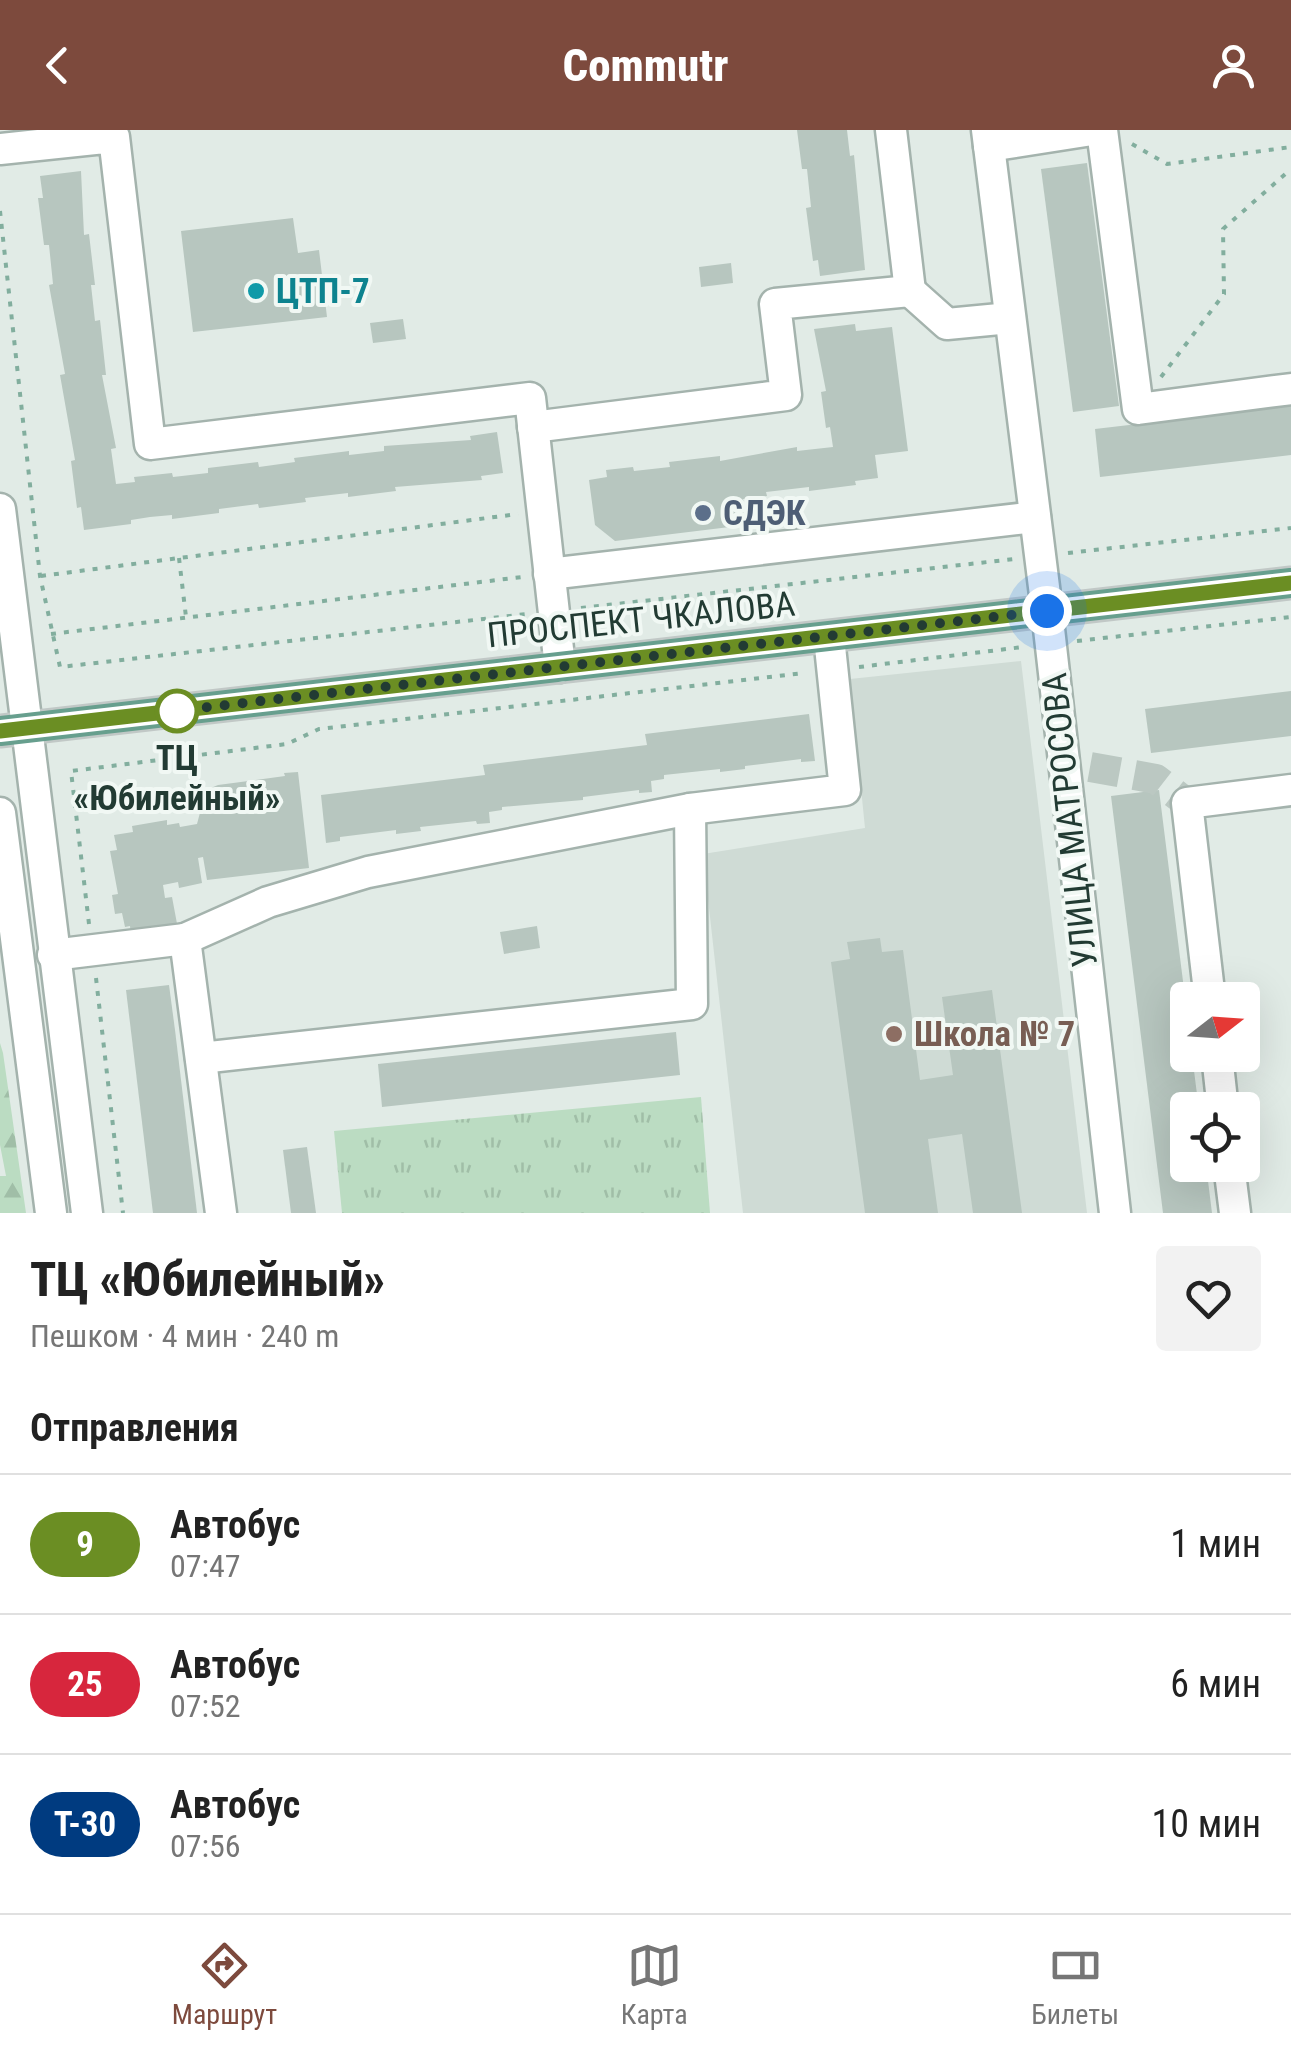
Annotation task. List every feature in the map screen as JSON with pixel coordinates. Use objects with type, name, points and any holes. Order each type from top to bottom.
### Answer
[{"type":"main road","name":"ПРОСПЕКТ ЧКАЛОВА","points":[[13,730],[1291,583]]},
{"type":"street","points":[[891,130],[910,292],[948,324],[1010,318]]},
{"type":"street","points":[[988,138],[1105,133],[1138,409],[1291,389]]},
{"type":"street","points":[[0,149],[114,136],[150,444],[530,398],[560,667]]},
{"type":"street","name":"УЛИЦА МАТРОСОВА","points":[[988,138],[1050,644],[1077,770],[1115,1213]]},
{"type":"street","points":[[533,427],[786,395],[775,304],[910,292]]},
{"type":"street","points":[[0,509],[13,730],[53,955],[87,1213]]},
{"type":"street","points":[[549,574],[1035,517]]},
{"type":"street","points":[[53,955],[185,938],[268,902],[368,872],[690,810],[844,790],[830,637]]},
{"type":"street","points":[[1208,982],[1188,803],[1291,790]]},
{"type":"street","points":[[201,1058],[692,1004],[690,810]]},
{"type":"street","points":[[0,813],[6,886],[52,1213]]},
{"type":"street","points":[[185,938],[221,1213]]},
{"type":"street","points":[[1232,1182],[1235,1213]]},
{"type":"path","points":[[1105,133],[1167,164],[1291,147]]},
{"type":"path","points":[[1138,409],[1224,294],[1223,229],[1291,169]]},
{"type":"path","points":[[0,212],[40,576],[60,667],[1291,528]]},
{"type":"path","points":[[40,576],[542,510]]},
{"type":"path","points":[[179,558],[186,618]]},
{"type":"path","points":[[50,634],[549,574]]},
{"type":"path","points":[[123,1213],[72,771],[287,744],[319,729],[1291,617]]},
{"type":"shaded area","name":"Школа № 7","points":[[1021,661],[1087,1213],[743,1213],[703,854],[865,828],[850,679]]},
{"type":"green space","points":[[0,1043],[26,1213],[0,1213],[0,1176],[6,1176],[0,1145]]},
{"type":"green space","points":[[701,1097],[710,1213],[342,1213],[334,1131]]},
{"type":"building","points":[[797,130],[847,130],[850,156],[854,155],[865,270],[820,276],[818,260],[813,261],[806,208],[811,207],[807,169],[802,169]]},
{"type":"building","points":[[1087,163],[1119,406],[1073,412],[1041,169]]},
{"type":"building","points":[[81,171],[84,235],[89,234],[95,321],[100,320],[106,375],[102,375],[116,448],[111,449],[116,484],[135,482],[134,477],[208,473],[208,468],[258,462],[259,467],[295,462],[294,458],[384,451],[384,446],[471,440],[470,436],[497,432],[503,473],[481,476],[482,480],[395,487],[396,491],[348,497],[348,493],[305,498],[306,502],[259,508],[258,504],[172,519],[172,515],[150,517],[131,520],[131,524],[84,530],[81,507],[77,508],[71,461],[75,460],[60,375],[65,374],[49,285],[53,284],[49,245],[44,245],[38,198],[43,198],[40,176]]},
{"type":"building","name":"ЦТП-7","points":[[293,218],[298,253],[319,250],[327,317],[193,332],[181,231]]},
{"type":"building","points":[[731,263],[733,283],[701,287],[699,267]]},
{"type":"building","points":[[403,319],[406,339],[373,343],[370,323]]},
{"type":"building","points":[[855,324],[856,331],[892,327],[908,451],[875,455],[878,478],[855,481],[856,485],[766,492],[767,496],[743,499],[746,525],[615,541],[595,525],[589,480],[607,477],[606,470],[633,467],[634,471],[670,467],[669,462],[720,456],[720,461],[797,447],[797,451],[833,447],[830,427],[826,428],[821,392],[826,391],[814,329]]},
{"type":"building","points":[[1291,406],[1291,455],[1100,477],[1095,429]]},
{"type":"building","points":[[1291,691],[1291,736],[1151,753],[1145,709]]},
{"type":"building","points":[[809,714],[815,761],[801,759],[720,772],[664,775],[664,779],[651,781],[652,792],[639,790],[583,800],[502,807],[489,812],[490,823],[420,827],[421,831],[340,837],[340,841],[326,843],[321,795],[485,775],[483,765],[647,745],[645,734]]},
{"type":"building","points":[[298,772],[309,868],[207,880],[203,857],[198,858],[202,883],[179,888],[178,882],[163,885],[165,898],[172,897],[178,929],[131,937],[122,913],[115,914],[112,895],[118,894],[110,851],[117,850],[114,835],[133,832],[132,826],[167,820],[167,825],[179,823],[180,827],[197,824],[206,790]]},
{"type":"building","points":[[1159,790],[1183,982],[1170,982],[1170,1072],[1194,1072],[1197,1092],[1170,1092],[1170,1182],[1208,1182],[1212,1213],[1163,1213],[1111,796]]},
{"type":"building","points":[[537,926],[540,948],[504,954],[500,932]]},
{"type":"building","points":[[880,938],[882,952],[903,950],[920,1080],[953,1075],[942,997],[992,990],[1022,1213],[973,1213],[962,1134],[928,1139],[938,1213],[865,1213],[831,962],[850,959],[847,942]]},
{"type":"building","points":[[169,985],[197,1213],[153,1213],[126,990]]},
{"type":"building","points":[[676,1032],[680,1075],[382,1107],[378,1064]]},
{"type":"building","points":[[307,1147],[316,1213],[291,1213],[283,1150]]},
{"type":"tunnel","points":[[1090,767],[1156,779],[1187,803]]},
{"type":"bus line","name":"9","points":[[0,731],[1291,583]]},
{"type":"place","name":"ЦТП-7","points":[[256,291]]},
{"type":"place","name":"СДЭК","points":[[703,513]]},
{"type":"place","name":"ТЦ «Юбилейный»","points":[[177,711]]},
{"type":"place","name":"Школа № 7","points":[[894,1034]]},
{"type":"route","points":[[177,711],[1047,611]]}]
